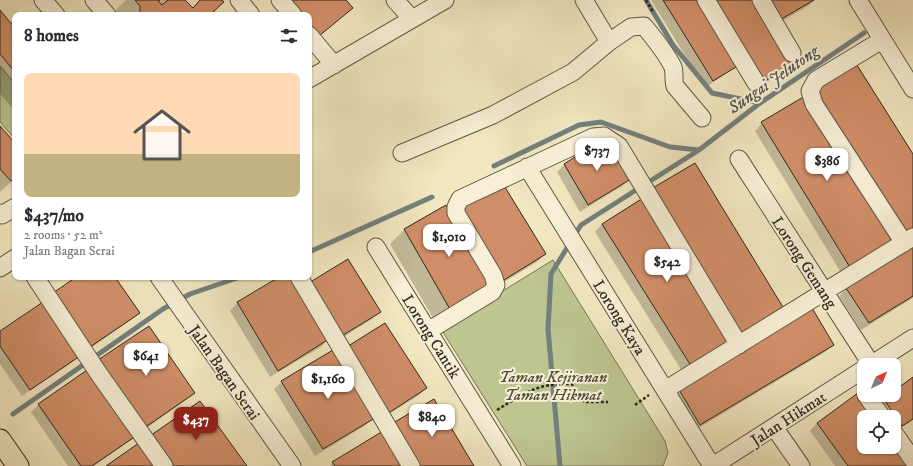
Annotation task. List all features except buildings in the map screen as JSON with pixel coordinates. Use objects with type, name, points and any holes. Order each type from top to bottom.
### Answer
[{"type":"main road","points":[[0,440],[18,466]]},
{"type":"street","points":[[43,0],[53,12]]},
{"type":"street","points":[[94,0],[104,12]]},
{"type":"street","points":[[239,0],[249,12]]},
{"type":"street","points":[[280,0],[290,12]]},
{"type":"street","points":[[396,0],[412,20]]},
{"type":"street","points":[[312,78],[445,0]]},
{"type":"street","points":[[584,0],[610,42]]},
{"type":"street","points":[[706,0],[756,83]]},
{"type":"street","points":[[761,0],[792,53]]},
{"type":"street","points":[[858,0],[913,88]]},
{"type":"street","points":[[402,153],[493,115],[573,72],[631,27],[644,26],[655,39],[674,69],[673,81],[675,86],[702,118]]},
{"type":"street","points":[[312,39],[334,65]]},
{"type":"street","points":[[665,390],[908,240],[814,104],[810,91],[816,80],[882,40]]},
{"type":"street","points":[[428,331],[492,292],[496,285],[493,275],[456,213],[456,207],[460,199],[594,137],[604,136],[620,146],[739,345]]},
{"type":"street","name":"Lorong Gemang","points":[[739,160],[867,358]]},
{"type":"street","name":"Lorong Kaya","points":[[527,167],[712,466]]},
{"type":"street","name":"Lorong Cantik","points":[[376,247],[512,466]]},
{"type":"street","points":[[0,268],[12,260]]},
{"type":"street","points":[[37,280],[99,374],[164,466]]},
{"type":"street","name":"Jalan Bagan Serai","points":[[161,280],[292,466]]},
{"type":"street","points":[[301,280],[411,466]]},
{"type":"street","points":[[882,358],[913,338]]},
{"type":"street","name":"Jalan Hikmat","points":[[712,466],[857,374]]},
{"type":"street","points":[[774,427],[801,466]]},
{"type":"street","points":[[901,443],[913,460]]},
{"type":"path","points":[[482,418],[532,390],[547,385],[572,384],[578,397],[584,402],[608,402]]},
{"type":"green space","points":[[0,66],[12,80],[12,136],[0,122]]},
{"type":"green space","name":"Taman Kejiranan Taman Hikmat","points":[[553,260],[665,441],[668,453],[663,466],[527,466],[441,329]]},
{"type":"waterway","points":[[646,0],[673,45],[712,93],[760,103]]},
{"type":"waterway","name":"Sungai Jelutong","points":[[574,236],[581,225],[699,150],[760,103],[864,33]]},
{"type":"waterway","name":"Sungai Jelutong","points":[[494,166],[579,125],[601,122],[670,147],[699,150]]},
{"type":"waterway","name":"Sungai Jelutong","points":[[312,251],[432,197]]},
{"type":"waterway","name":"Sungai Jelutong","points":[[560,466],[548,329],[551,274],[570,243]]},
{"type":"waterway","name":"Sungai Jelutong","points":[[13,414],[163,309],[190,294],[231,280]]}]
